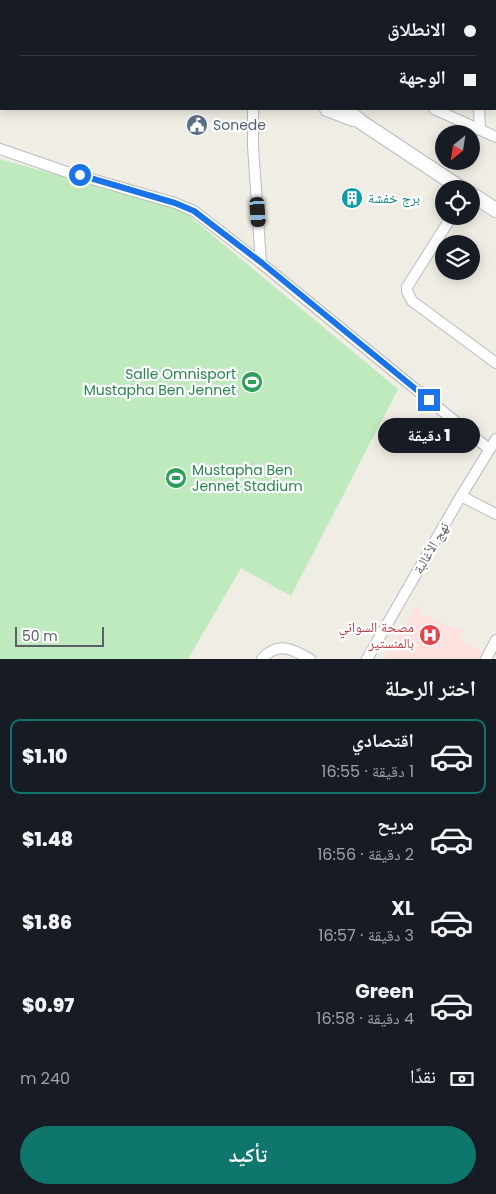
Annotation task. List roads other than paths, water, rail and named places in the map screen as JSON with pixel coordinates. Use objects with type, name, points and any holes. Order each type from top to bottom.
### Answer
[{"type":"main road","points":[[330,110],[361,122]]},
{"type":"main road","points":[[346,110],[361,122],[448,180]]},
{"type":"main road","points":[[480,200],[496,210]]},
{"type":"street","points":[[253,110],[252,146],[262,263]]},
{"type":"street","points":[[252,123],[259,110]]},
{"type":"street","points":[[436,110],[469,125]]},
{"type":"street","points":[[479,110],[480,125]]},
{"type":"street","points":[[480,130],[496,137]]},
{"type":"street","points":[[0,149],[64,171],[186,206],[262,263],[489,449]]},
{"type":"street","points":[[446,225],[412,278],[407,287],[407,292],[412,301],[496,363]]},
{"type":"street","name":"نهج الأغالبة","points":[[367,659],[496,439]]},
{"type":"street","points":[[461,496],[496,514]]},
{"type":"street","points":[[486,659],[496,640]]},
{"type":"street","points":[[262,659],[266,654],[276,649],[286,648],[310,659]]},
{"type":"place","name":"Sonede","points":[[197,125]]},
{"type":"place","name":"برج خفشة","points":[[352,198]]},
{"type":"place","name":"Salle Omnisport Mustapha Ben Jennet","points":[[252,382]]},
{"type":"place","name":"Mustapha Ben Jennet Stadium","points":[[176,478]]},
{"type":"place","name":"مصحة السواني بالمنستير","points":[[430,635]]}]
